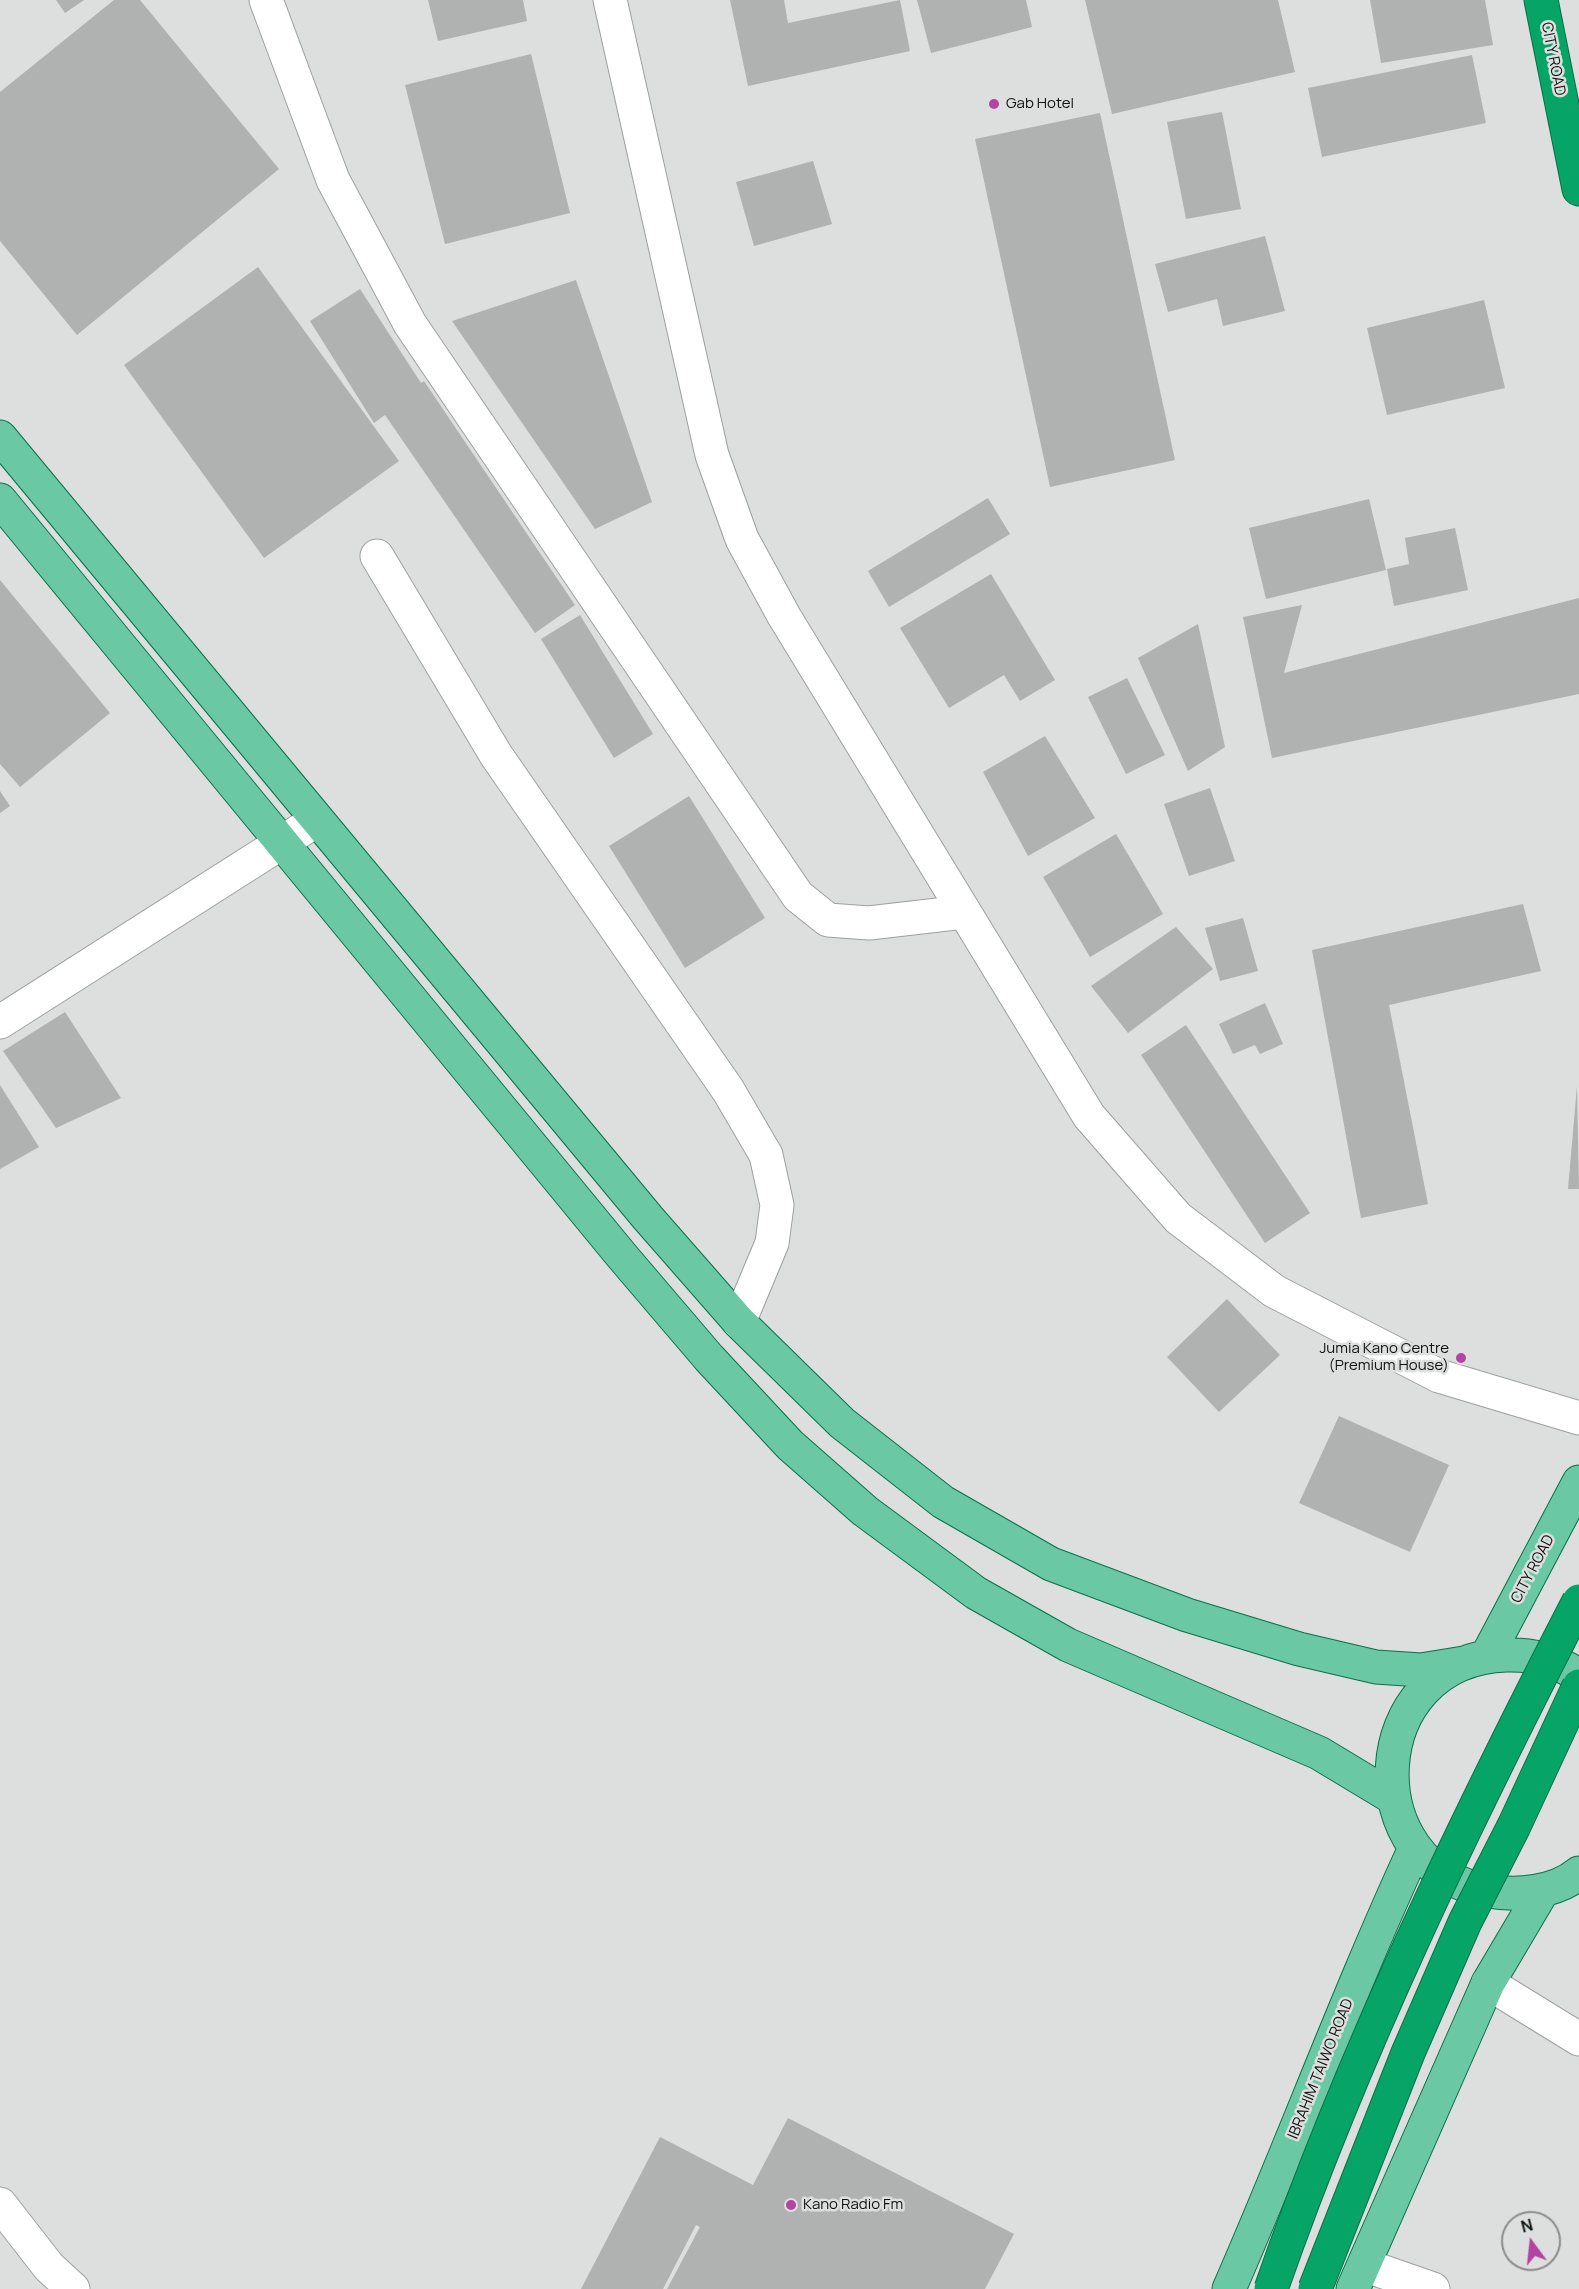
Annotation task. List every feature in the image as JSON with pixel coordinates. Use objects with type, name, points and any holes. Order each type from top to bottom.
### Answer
[{"type":"highway","name":"CITY ROAD","points":[[1541,0],[1579,189]]},
{"type":"highway","points":[[1271,2289],[1357,2063],[1502,1751],[1579,1601]]},
{"type":"highway","points":[[1315,2289],[1408,2053],[1460,1932],[1579,1686]]},
{"type":"main road","points":[[0,437],[648,1218],[739,1322],[842,1423],[943,1502],[1051,1564],[1187,1615],[1299,1649],[1376,1667],[1421,1670],[1476,1659],[1527,1654],[1565,1666],[1579,1676]]},
{"type":"main road","points":[[0,500],[701,1350],[790,1445],[865,1511],[976,1593],[1068,1645],[1319,1753],[1392,1797]]},
{"type":"main road","name":"CITY ROAD","points":[[1476,1659],[1579,1482]]},
{"type":"main road","points":[[1476,1659],[1436,1680],[1413,1703],[1398,1732],[1391,1764],[1392,1797],[1415,1848],[1441,1872],[1472,1888],[1507,1894],[1543,1890],[1579,1873]]},
{"type":"main road","name":"IBRAHIM TAIWO ROAD","points":[[1229,2289],[1271,2194],[1376,1935],[1415,1848]]},
{"type":"main road","points":[[1358,2277],[1488,1983],[1543,1890]]},
{"type":"street","points":[[266,0],[333,180],[410,324],[798,896],[828,920],[869,923],[964,912]]},
{"type":"street","points":[[610,0],[712,455],[742,539],[784,616],[1089,1116],[1178,1218],[1274,1291],[1439,1376],[1579,1419]]},
{"type":"street","points":[[377,556],[496,755],[728,1090],[766,1155],[777,1205],[772,1243],[739,1322]]},
{"type":"street","points":[[0,1022],[283,844],[317,820]]},
{"type":"street","points":[[1488,1983],[1579,2038]]},
{"type":"street","points":[[0,2204],[49,2267],[73,2289]]},
{"type":"street","points":[[1358,2277],[1433,2289]]},
{"type":"building","points":[[56,0],[84,0],[65,13]]},
{"type":"building","points":[[114,0],[140,0],[279,169],[77,335],[0,241],[0,92]]},
{"type":"building","points":[[428,0],[523,0],[527,21],[438,41]]},
{"type":"building","points":[[730,0],[784,0],[788,23],[900,0],[910,51],[748,86]]},
{"type":"building","points":[[917,0],[1026,0],[1032,27],[931,53]]},
{"type":"building","points":[[1085,0],[1278,0],[1295,72],[1112,114]]},
{"type":"building","points":[[1370,0],[1485,0],[1493,45],[1381,63]]},
{"type":"building","points":[[531,54],[570,213],[445,244],[405,85]]},
{"type":"building","points":[[1472,55],[1486,123],[1322,157],[1308,88]]},
{"type":"building","points":[[1222,112],[1241,209],[1186,219],[1167,122]]},
{"type":"building","points":[[1100,113],[1175,460],[1050,487],[975,139]]},
{"type":"building","points":[[813,161],[832,224],[754,246],[736,182]]},
{"type":"building","points":[[1265,236],[1285,311],[1223,326],[1217,299],[1168,312],[1155,264]]},
{"type":"building","points":[[258,267],[399,461],[264,558],[124,365]]},
{"type":"building","points":[[576,280],[652,502],[595,529],[452,321]]},
{"type":"building","points":[[360,289],[421,383],[424,381],[575,605],[535,633],[385,415],[374,423],[310,321]]},
{"type":"building","points":[[1484,300],[1505,388],[1387,415],[1367,328]]},
{"type":"building","points":[[988,498],[1010,534],[889,607],[868,571]]},
{"type":"building","points":[[1369,499],[1386,570],[1266,599],[1249,528]]},
{"type":"building","points":[[1455,528],[1468,590],[1394,606],[1387,569],[1409,564],[1405,538]]},
{"type":"building","points":[[991,574],[1055,680],[1020,701],[1004,675],[949,708],[900,628]]},
{"type":"building","points":[[0,580],[110,713],[20,787],[0,764]]},
{"type":"building","points":[[1579,598],[1579,694],[1272,758],[1243,617],[1302,605],[1284,673]]},
{"type":"building","points":[[580,615],[653,734],[614,758],[541,639]]},
{"type":"building","points":[[1198,624],[1225,747],[1188,771],[1138,658]]},
{"type":"building","points":[[1127,678],[1165,755],[1126,774],[1088,697]]},
{"type":"building","points":[[1045,736],[1095,818],[1028,856],[983,772]]},
{"type":"building","points":[[1210,788],[1235,861],[1189,876],[1164,804]]},
{"type":"building","points":[[0,791],[10,806],[0,813]]},
{"type":"building","points":[[689,796],[765,918],[685,968],[609,846]]},
{"type":"building","points":[[1116,834],[1163,914],[1090,957],[1043,877]]},
{"type":"building","points":[[1523,904],[1541,971],[1389,1005],[1428,1204],[1361,1218],[1312,950]]},
{"type":"building","points":[[1243,918],[1258,971],[1220,981],[1205,928]]},
{"type":"building","points":[[1176,927],[1213,969],[1128,1033],[1091,986]]},
{"type":"building","points":[[1265,1003],[1283,1044],[1260,1054],[1255,1045],[1233,1054],[1219,1024]]},
{"type":"building","points":[[65,1012],[121,1098],[56,1128],[3,1051]]},
{"type":"building","points":[[1186,1025],[1310,1213],[1265,1243],[1141,1055]]},
{"type":"building","points":[[0,1085],[39,1147],[0,1169]]},
{"type":"building","points":[[1577,1086],[1579,1189],[1568,1189]]},
{"type":"building","points":[[1227,1299],[1280,1355],[1219,1412],[1167,1357]]},
{"type":"building","points":[[1339,1416],[1449,1465],[1410,1552],[1299,1503]]},
{"type":"building","name":"Kano Radio Fm","points":[[788,2118],[1014,2234],[985,2289],[667,2289],[700,2227],[696,2225],[663,2289],[581,2289],[660,2137],[753,2185]]},
{"type":"place","name":"Gab Hotel","points":[[994,104]]},
{"type":"place","name":"Jumia Kano Centre (Premium House)","points":[[1461,1358]]},
{"type":"place","name":"Kano Radio Fm","points":[[791,2205]]}]
